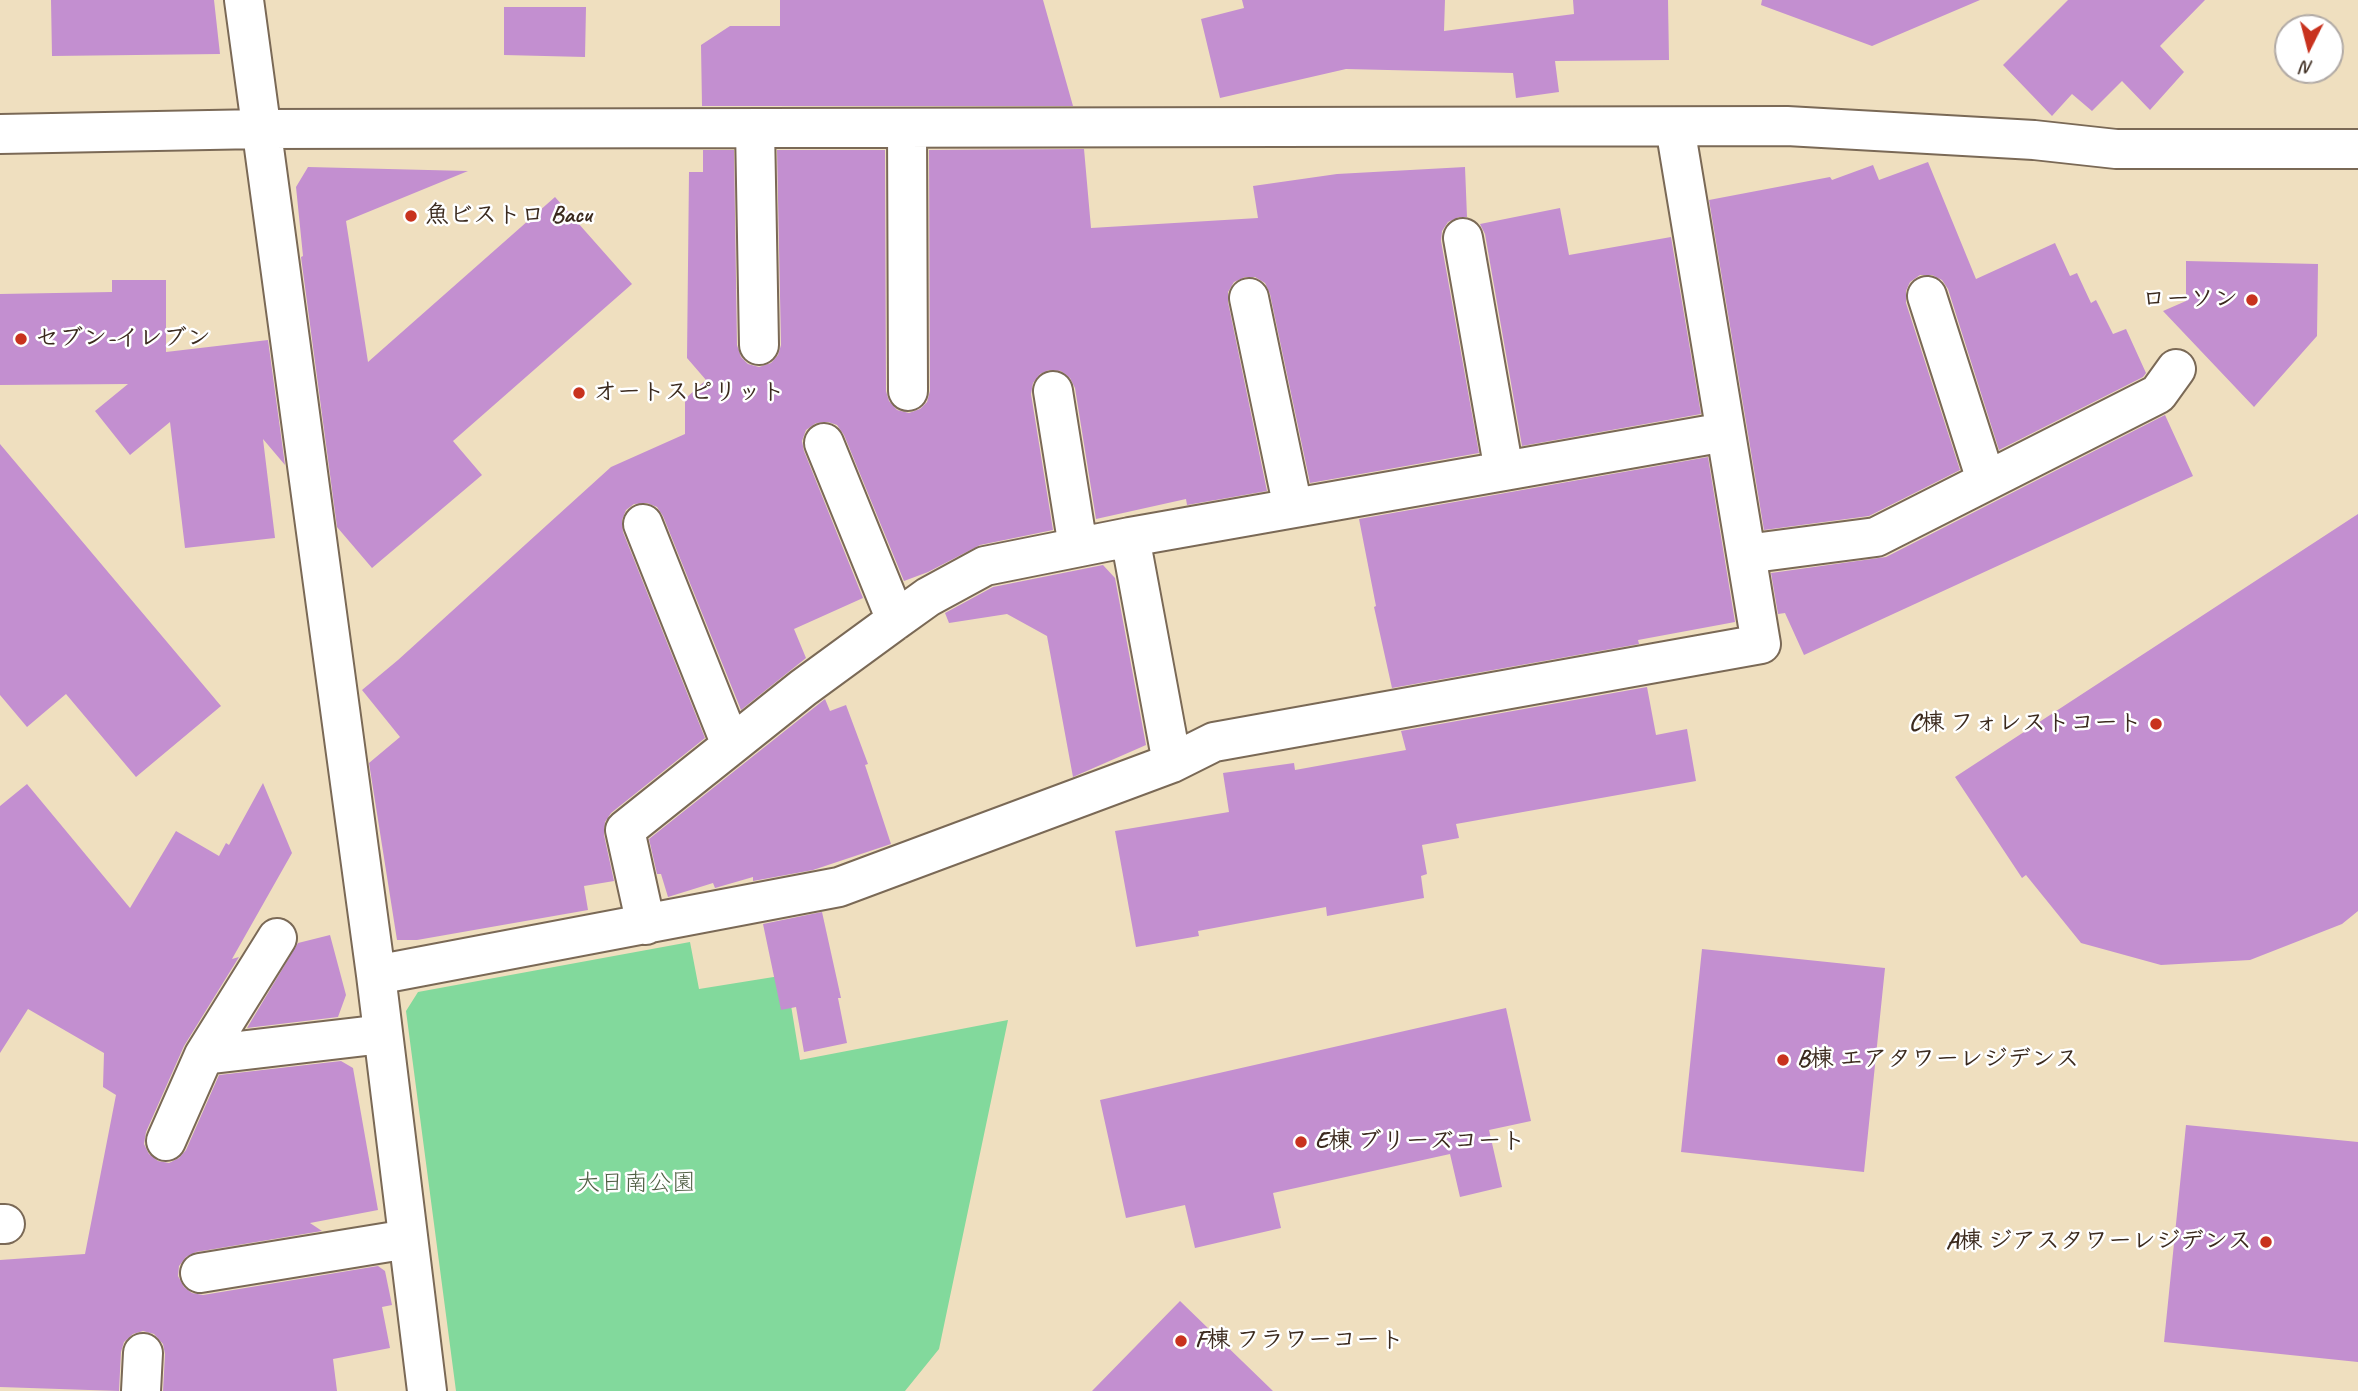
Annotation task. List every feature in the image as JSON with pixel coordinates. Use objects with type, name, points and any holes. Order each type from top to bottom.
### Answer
[{"type":"street","points":[[244,0],[376,975],[427,1391]]},
{"type":"street","points":[[0,134],[261,130],[1787,125],[2034,140],[2116,149],[2358,149]]},
{"type":"street","points":[[376,975],[839,887],[1172,763],[1214,742],[1761,644],[1675,127]]},
{"type":"street","points":[[755,128],[759,345]]},
{"type":"street","points":[[907,128],[908,391]]},
{"type":"street","points":[[1462,238],[1504,471]]},
{"type":"street","points":[[1927,296],[1986,480]]},
{"type":"street","points":[[1249,298],[1293,508]]},
{"type":"street","points":[[1746,554],[1875,537],[2158,394],[2176,369]]},
{"type":"street","points":[[1053,391],[1078,547]]},
{"type":"street","points":[[646,925],[625,830],[803,688],[928,597],[985,566],[1130,537],[1725,432]]},
{"type":"street","points":[[824,443],[896,620]]},
{"type":"street","points":[[643,524],[731,745]]},
{"type":"street","points":[[1130,537],[1172,763]]},
{"type":"street","points":[[166,1141],[204,1055],[277,938]]},
{"type":"street","points":[[204,1055],[383,1034]]},
{"type":"street","points":[[200,1273],[408,1239]]},
{"type":"street","points":[[141,1391],[144,1353]]},
{"type":"green space","name":"大日南公園","points":[[690,942],[699,989],[786,975],[800,1060],[1008,1020],[939,1349],[905,1391],[456,1391],[406,1011],[418,992]]},
{"type":"building","points":[[51,0],[214,0],[220,54],[52,56]]},
{"type":"building","points":[[780,0],[1043,0],[1073,106],[702,106],[701,45],[730,26],[780,26]]},
{"type":"building","points":[[1242,0],[1445,0],[1444,31],[1574,14],[1573,0],[1668,0],[1669,60],[1555,61],[1559,92],[1516,98],[1513,73],[1346,69],[1220,98],[1201,19],[1244,8]]},
{"type":"building","points":[[1762,0],[1980,0],[1872,46],[1761,5]]},
{"type":"building","points":[[2068,0],[2205,0],[2160,46],[2184,72],[2150,110],[2122,81],[2092,111],[2072,94],[2052,116],[2003,65]]},
{"type":"building","points":[[504,7],[586,7],[585,57],[504,55]]},
{"type":"building","points":[[1084,149],[1091,228],[1258,218],[1253,186],[1337,174],[1465,167],[1467,217],[1448,222],[1442,231],[1441,241],[1479,453],[1310,483],[1270,294],[1265,283],[1255,277],[1245,277],[1234,282],[1228,292],[1228,302],[1267,491],[1187,505],[1186,499],[1096,519],[1075,388],[1070,378],[1061,371],[1049,370],[1040,374],[1033,383],[1031,394],[1053,530],[980,545],[928,572],[904,581],[844,435],[837,425],[828,422],[816,423],[806,430],[802,441],[804,451],[863,598],[794,629],[806,658],[741,710],[663,516],[657,507],[647,503],[634,504],[626,510],[622,520],[623,532],[705,738],[611,813],[605,822],[604,835],[614,881],[584,886],[588,910],[417,940],[397,940],[369,763],[400,737],[362,690],[611,467],[685,434],[685,399],[706,380],[687,358],[689,172],[703,172],[703,150],[734,150],[737,345],[741,357],[748,364],[759,367],[771,363],[778,355],[781,345],[777,150],[885,150],[886,391],[889,401],[897,410],[909,413],[920,409],[927,402],[930,391],[929,150]]},
{"type":"building","points":[[1928,162],[1976,279],[2055,243],[2070,276],[2077,273],[2091,303],[2096,300],[2113,334],[2126,329],[2146,373],[2143,377],[1999,450],[1948,289],[1942,280],[1932,275],[1920,275],[1910,282],[1906,291],[1906,303],[1960,470],[1869,516],[1764,530],[1709,200],[1830,177],[1832,180],[1873,165],[1879,180]]},
{"type":"building","points":[[308,167],[468,171],[346,221],[368,362],[555,197],[632,284],[453,441],[482,475],[372,568],[337,527],[301,257],[296,187]]},
{"type":"building","points":[[1560,208],[1569,255],[1671,237],[1701,414],[1522,446],[1485,234],[1480,224]]},
{"type":"building","name":"ローソン","points":[[2186,261],[2318,264],[2317,336],[2254,407],[2163,311],[2186,301]]},
{"type":"building","points":[[112,280],[166,280],[166,352],[268,340],[285,465],[263,439],[275,538],[185,548],[170,422],[130,455],[95,411],[128,384],[0,385],[0,294],[112,292]]},
{"type":"building","points":[[2165,415],[2193,476],[1804,655],[1785,613],[1778,614],[1771,573],[1886,557]]},
{"type":"building","points":[[0,444],[221,706],[136,777],[66,694],[27,727],[0,695]]},
{"type":"building","points":[[1708,457],[1735,622],[1638,640],[1639,644],[1392,688],[1374,607],[1376,606],[1359,519]]},
{"type":"building","points":[[2358,514],[2358,911],[2342,924],[2250,960],[2161,965],[2081,943],[2026,875],[2022,878],[1955,777]]},
{"type":"building","points":[[1103,565],[1115,578],[1146,745],[1073,777],[1047,636],[1007,614],[949,623],[945,613],[993,587]]},
{"type":"building","points":[[1647,687],[1656,735],[1687,729],[1696,781],[1456,824],[1459,838],[1422,845],[1427,874],[1421,876],[1424,898],[1327,916],[1326,907],[1198,931],[1199,936],[1136,947],[1115,831],[1229,812],[1223,773],[1294,763],[1295,770],[1406,750],[1401,731]]},
{"type":"building","points":[[825,699],[830,711],[846,705],[868,764],[865,765],[891,844],[813,870],[753,881],[753,877],[715,888],[713,883],[668,897],[661,874],[657,874],[649,839]]},
{"type":"building","points":[[263,783],[292,853],[232,959],[239,957],[184,1046],[146,1132],[144,1144],[149,1154],[158,1161],[169,1163],[179,1158],[186,1150],[219,1075],[341,1061],[353,1068],[378,1210],[310,1223],[322,1231],[196,1252],[186,1257],[179,1266],[178,1276],[184,1287],[192,1293],[203,1295],[378,1266],[385,1271],[392,1305],[382,1307],[390,1348],[333,1359],[337,1391],[163,1391],[163,1344],[154,1334],[143,1331],[133,1334],[124,1342],[119,1391],[0,1387],[0,1260],[85,1254],[116,1095],[103,1087],[104,1053],[28,1009],[0,1053],[0,806],[27,784],[130,908],[176,831],[219,856],[226,843],[229,845]]},
{"type":"building","points":[[822,912],[841,998],[838,998],[847,1043],[804,1052],[796,1007],[781,1010],[763,924]]},
{"type":"building","points":[[330,935],[346,995],[338,1017],[247,1028],[298,943]]},
{"type":"building","name":"B棟 エアタワーレジデンス","points":[[1702,949],[1885,968],[1864,1172],[1681,1152]]},
{"type":"building","name":"E棟 ブリーズコート","points":[[1506,1008],[1531,1121],[1489,1130],[1502,1187],[1460,1197],[1450,1154],[1273,1193],[1281,1228],[1195,1248],[1185,1205],[1126,1218],[1100,1100]]},
{"type":"building","name":"A棟 ジアスタワーレジデンス","points":[[2186,1125],[2358,1142],[2358,1362],[2164,1342]]},
{"type":"building","name":"F棟 フラワーコート","points":[[1180,1301],[1273,1391],[1092,1391]]},
{"type":"place","name":"魚ビストロ Bacu","points":[[411,216]]},
{"type":"place","name":"ローソン","points":[[2252,300]]},
{"type":"place","name":"セブン-イレブン","points":[[21,339]]},
{"type":"place","name":"オートスピリット","points":[[579,393]]},
{"type":"place","name":"C棟 フォレストコート","points":[[2156,724]]},
{"type":"place","name":"B棟 エアタワーレジデンス","points":[[1783,1060]]},
{"type":"place","name":"E棟 ブリーズコート","points":[[1301,1142]]},
{"type":"place","name":"A棟 ジアスタワーレジデンス","points":[[2266,1242]]},
{"type":"place","name":"F棟 フラワーコート","points":[[1181,1341]]}]
